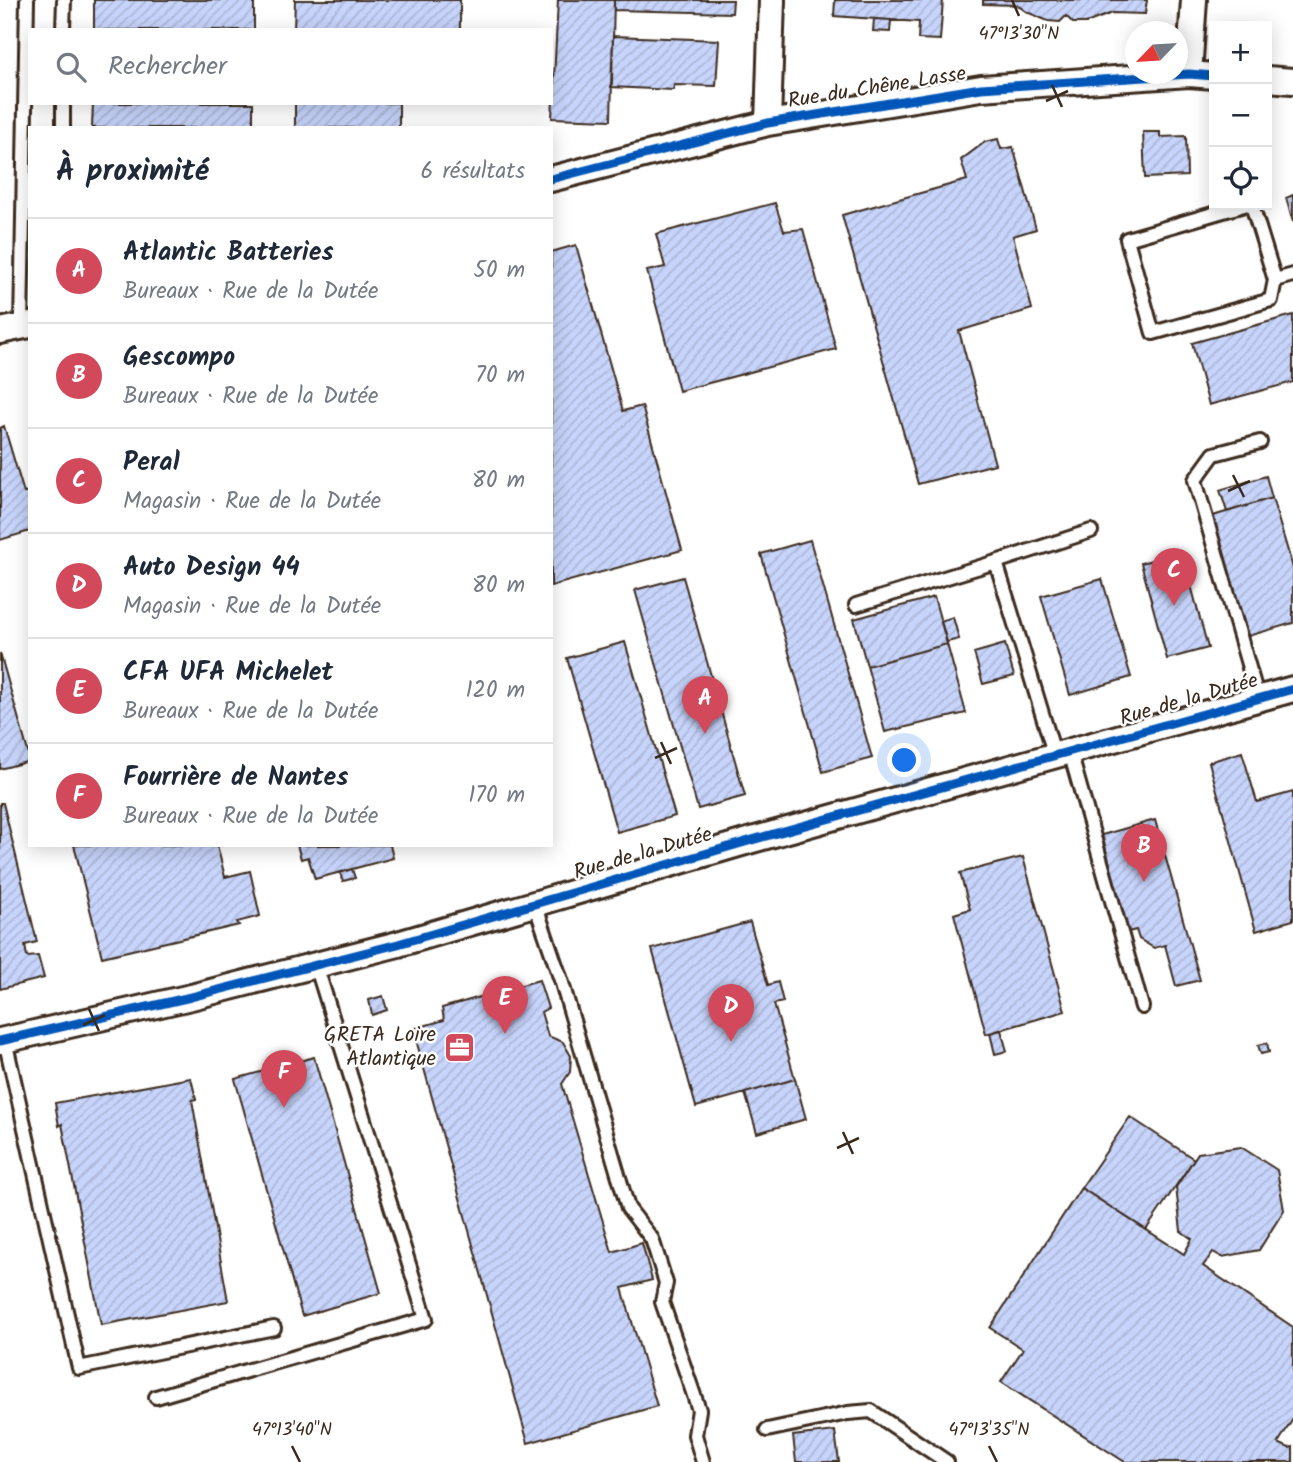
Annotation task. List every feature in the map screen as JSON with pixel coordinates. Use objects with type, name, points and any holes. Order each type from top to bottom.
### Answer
[{"type":"street","points":[[768,123],[772,0]]},
{"type":"street","points":[[1189,74],[1194,0]]},
{"type":"street","name":"Rue du Chêne Lasse","points":[[553,178],[768,123],[981,88],[1189,74],[1209,76]]},
{"type":"street","points":[[1272,79],[1293,81]]},
{"type":"street","name":"Rue de la Dutée","points":[[3,1040],[191,997],[398,944],[752,840],[1293,688]]},
{"type":"lane","points":[[17,328],[27,0]]},
{"type":"lane","points":[[63,28],[64,0]]},
{"type":"lane","points":[[63,105],[63,126]]},
{"type":"lane","points":[[1227,210],[1127,239],[1153,333],[1271,300],[1275,280],[1254,210]]},
{"type":"lane","points":[[1275,280],[1293,275]]},
{"type":"lane","points":[[1258,699],[1195,480],[1214,454],[1260,442]]},
{"type":"lane","points":[[856,605],[1091,531]]},
{"type":"lane","points":[[996,562],[1063,754],[1143,1007]]},
{"type":"lane","points":[[535,904],[562,983],[628,1208],[652,1238],[666,1283],[662,1303],[699,1410],[695,1435],[703,1462]]},
{"type":"lane","points":[[156,1397],[426,1319],[316,965]]},
{"type":"lane","points":[[3,1040],[79,1368],[274,1328]]},
{"type":"lane","points":[[766,1430],[848,1413],[871,1411],[947,1462]]},
{"type":"building","points":[[94,0],[254,0],[254,28],[94,28]]},
{"type":"building","points":[[295,0],[460,0],[460,28],[294,28]]},
{"type":"building","points":[[558,0],[614,0],[611,120],[552,118]]},
{"type":"building","points":[[614,0],[733,0],[732,13],[614,10]]},
{"type":"building","points":[[835,0],[943,0],[940,40],[918,39],[919,22],[834,16]]},
{"type":"building","points":[[983,0],[1147,0],[1145,14],[1112,13],[1086,23],[1073,23],[1066,16],[1060,22],[1048,21],[1017,5],[983,4]]},
{"type":"building","points":[[874,19],[891,20],[890,32],[873,31]]},
{"type":"building","points":[[613,36],[719,40],[716,86],[674,85],[673,90],[611,87]]},
{"type":"building","points":[[93,105],[253,105],[253,126],[92,126]]},
{"type":"building","points":[[295,105],[399,105],[399,126],[295,126]]},
{"type":"building","points":[[1143,132],[1160,132],[1160,137],[1186,136],[1187,176],[1145,178]]},
{"type":"building","points":[[998,139],[1001,149],[1013,147],[1036,229],[1013,236],[1032,309],[959,331],[995,464],[918,484],[842,215],[967,180],[961,160],[985,142]]},
{"type":"building","points":[[1293,195],[1293,222],[1286,198]]},
{"type":"building","points":[[775,203],[784,231],[803,229],[836,349],[679,391],[647,271],[665,267],[656,234]]},
{"type":"building","points":[[576,245],[623,411],[642,406],[682,550],[553,585],[553,251]]},
{"type":"building","points":[[1293,315],[1293,382],[1209,405],[1192,343]]},
{"type":"building","points":[[4,426],[24,493],[28,492],[28,532],[0,540],[0,428]]},
{"type":"building","points":[[1266,476],[1272,498],[1227,512],[1220,490]]},
{"type":"building","points":[[1272,498],[1293,568],[1293,623],[1248,636],[1213,516]]},
{"type":"building","points":[[810,540],[872,758],[823,772],[761,554]]},
{"type":"building","points":[[1182,552],[1208,648],[1167,659],[1141,563]]},
{"type":"building","points":[[683,577],[745,796],[698,809],[635,590]]},
{"type":"building","points":[[1102,579],[1131,677],[1070,695],[1041,596]]},
{"type":"building","points":[[934,597],[947,644],[867,666],[854,619]]},
{"type":"building","points":[[953,617],[959,639],[947,642],[941,621]]},
{"type":"building","points":[[625,642],[675,816],[617,832],[567,658]]},
{"type":"building","points":[[947,644],[966,713],[885,732],[867,666]]},
{"type":"building","points":[[1005,644],[1014,676],[983,684],[974,653]]},
{"type":"building","points":[[0,653],[28,752],[28,762],[0,769]]},
{"type":"building","points":[[1242,752],[1257,802],[1293,792],[1293,920],[1256,931],[1209,762]]},
{"type":"building","points":[[0,803],[3,803],[37,942],[25,945],[27,957],[38,956],[44,978],[0,989]]},
{"type":"building","points":[[1155,820],[1200,980],[1176,986],[1165,945],[1154,948],[1139,939],[1136,930],[1128,932],[1102,835]]},
{"type":"building","points":[[74,847],[218,847],[225,877],[250,871],[260,916],[237,922],[239,925],[102,957]]},
{"type":"building","points":[[298,847],[390,847],[393,858],[315,879],[308,857],[301,859]]},
{"type":"building","points":[[1023,857],[1065,1011],[986,1034],[954,914],[970,909],[960,873]]},
{"type":"building","points":[[352,869],[355,878],[343,881],[340,873]]},
{"type":"building","points":[[750,922],[768,985],[778,982],[783,1002],[774,1004],[795,1079],[696,1107],[652,949]]},
{"type":"building","points":[[539,980],[548,1008],[541,1012],[548,1036],[563,1042],[571,1056],[570,1072],[562,1084],[612,1252],[642,1243],[652,1280],[622,1288],[657,1406],[528,1443],[413,1029],[444,1020],[442,1008]]},
{"type":"building","points":[[383,996],[387,1010],[372,1015],[369,1000]]},
{"type":"building","points":[[1001,1030],[1007,1051],[995,1054],[990,1033]]},
{"type":"building","points":[[1267,1043],[1269,1052],[1261,1054],[1258,1045]]},
{"type":"building","points":[[314,1057],[381,1293],[302,1316],[235,1079]]},
{"type":"building","points":[[191,1078],[196,1099],[192,1100],[228,1301],[101,1325],[62,1124],[59,1126],[55,1103]]},
{"type":"building","points":[[795,1079],[806,1119],[757,1133],[745,1093]]},
{"type":"building","points":[[1130,1117],[1194,1159],[1146,1230],[1081,1188]]},
{"type":"building","points":[[1241,1147],[1277,1170],[1284,1210],[1259,1250],[1222,1257],[1213,1252],[1203,1266],[1293,1327],[1293,1419],[1278,1443],[1293,1447],[1293,1462],[1125,1462],[1001,1382],[1023,1349],[990,1328],[1081,1188],[1184,1254],[1192,1239],[1181,1231],[1176,1187],[1198,1153]]},
{"type":"building","points":[[835,1431],[839,1462],[796,1462],[793,1436]]},
{"type":"cycle path","points":[[553,178],[768,123],[981,88],[1189,74],[1209,76]]},
{"type":"cycle path","points":[[0,1041],[191,997],[398,944],[752,840],[1293,689]]},
{"type":"place","name":"Peral","points":[[1174,606]]},
{"type":"place","name":"Atlantic Batteries","points":[[705,734]]},
{"type":"place","name":"Gescompo","points":[[1144,882]]},
{"type":"place","name":"CFA UFA Michelet","points":[[505,1034]]},
{"type":"place","name":"Auto Design 44","points":[[731,1042]]},
{"type":"place","name":"GRETA Loire Atlantique","points":[[459,1047]]},
{"type":"place","name":"Fourrière de Nantes","points":[[284,1108]]}]
